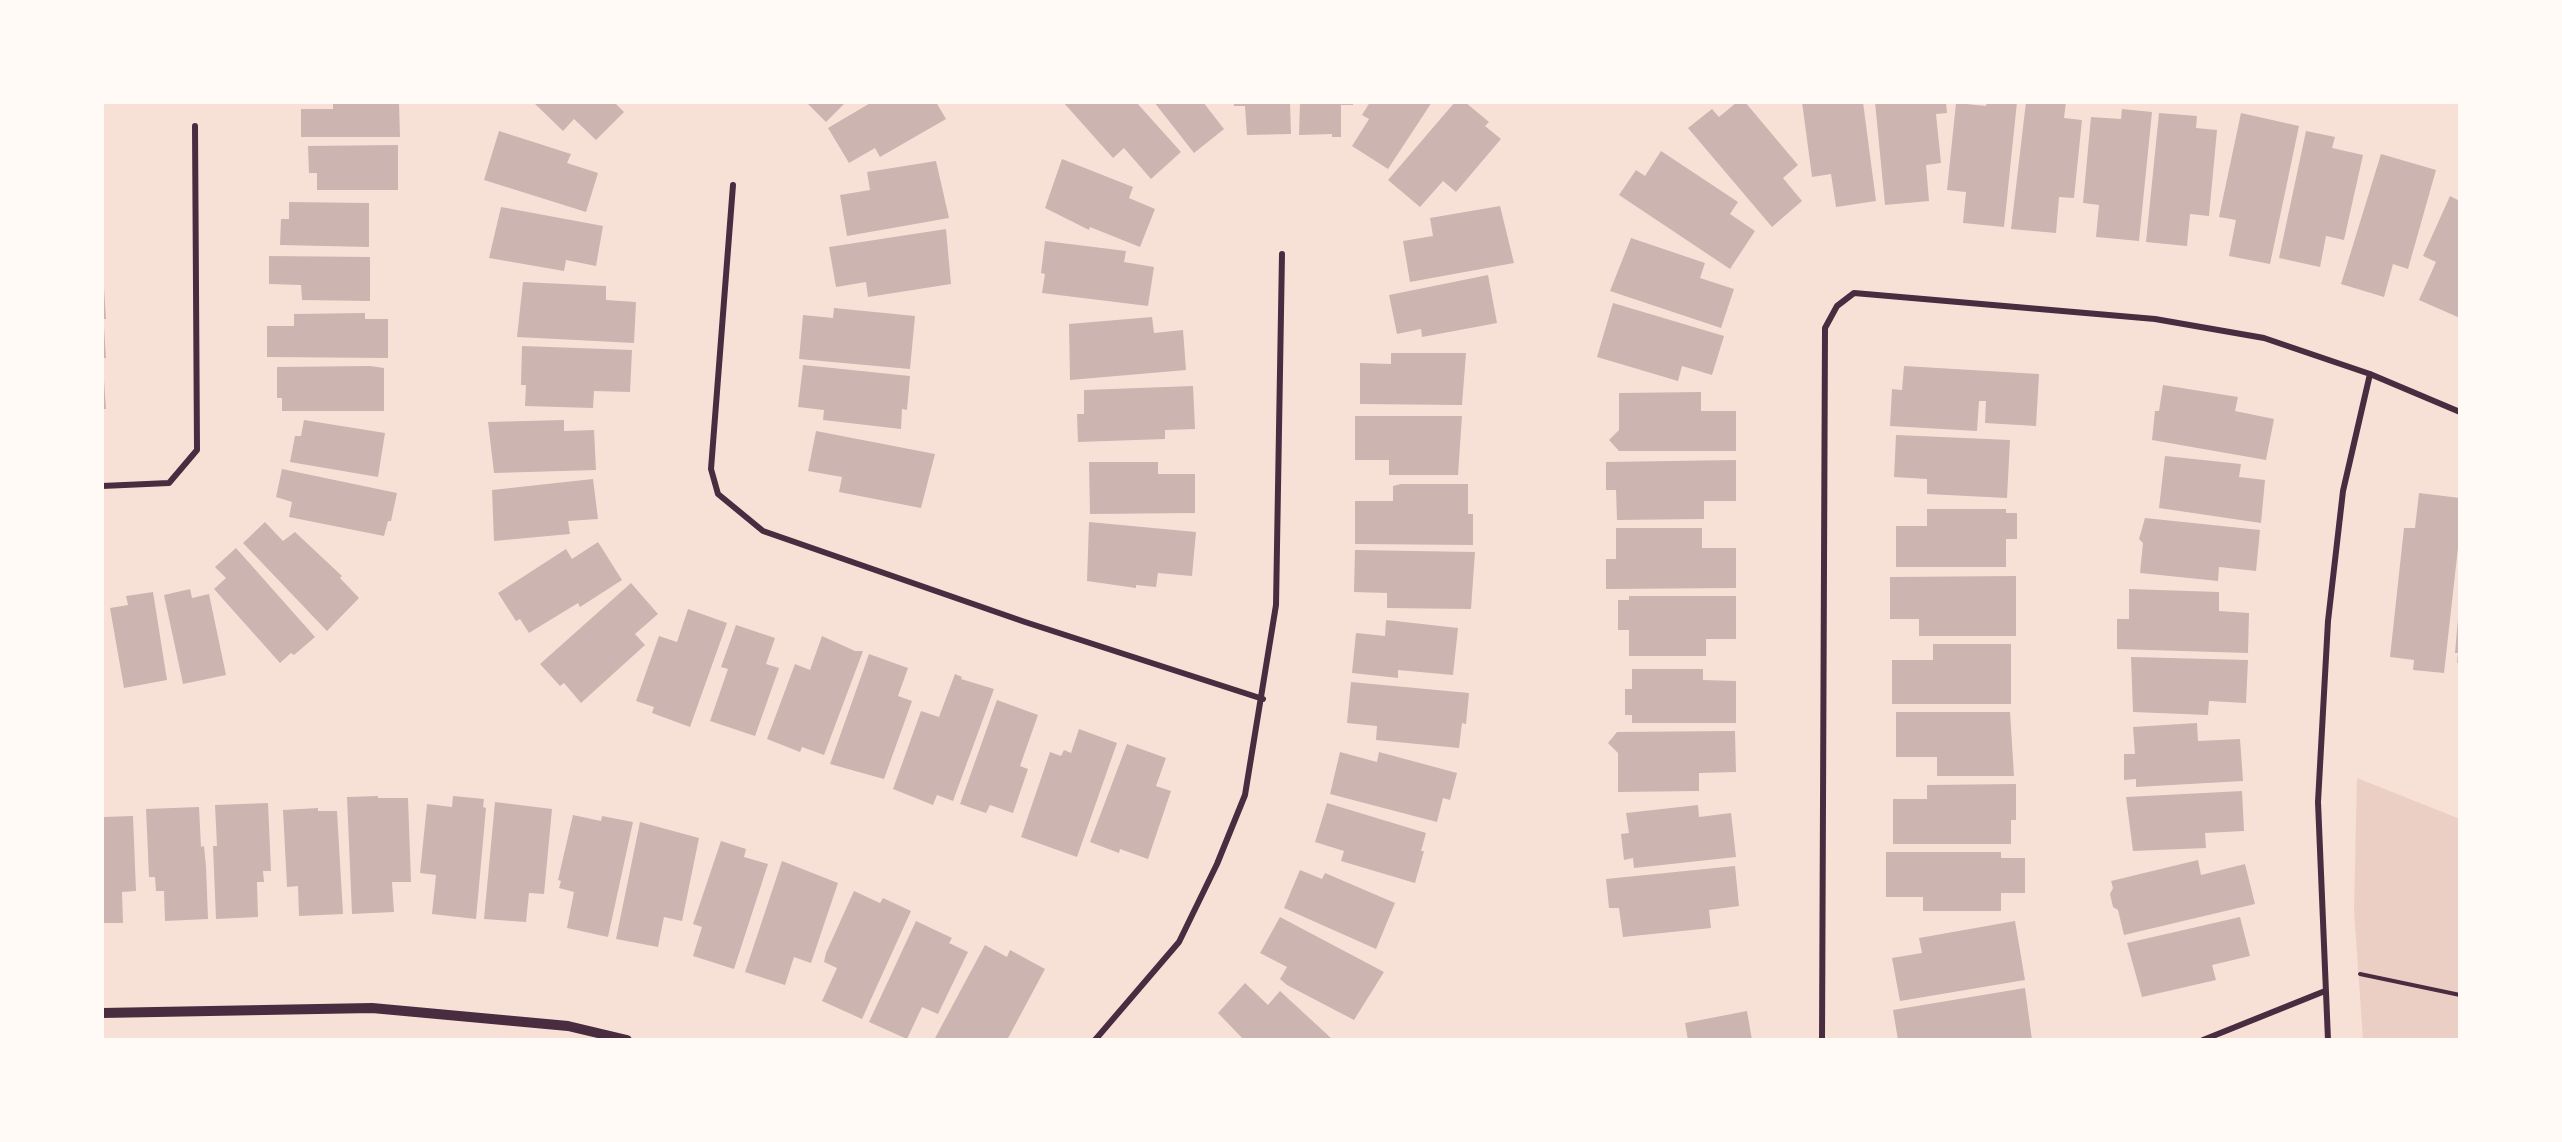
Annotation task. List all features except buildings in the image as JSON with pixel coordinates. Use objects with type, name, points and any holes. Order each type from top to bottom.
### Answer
[{"type":"street","points":[[102,486],[169,483],[197,450],[195,126]]},
{"type":"street","points":[[733,185],[711,469],[718,494],[763,531],[1025,622],[1263,699]]},
{"type":"street","points":[[1095,1040],[1179,942],[1217,864],[1245,795],[1263,699],[1276,605],[1282,254]]},
{"type":"street","points":[[1822,1040],[1825,328],[1837,306],[1854,293],[2156,319],[2264,338],[2370,374],[2460,412]]},
{"type":"street","points":[[2328,1040],[2318,802],[2328,621],[2343,491],[2370,374]]},
{"type":"street","points":[[2203,1040],[2325,991]]},
{"type":"street","points":[[102,1013],[372,1008],[568,1026],[627,1040]]},
{"type":"path","points":[[2360,974],[2460,995]]},
{"type":"shaded area","points":[[2357,778],[2460,819],[2460,1040],[2363,1040],[2354,910]]}]
